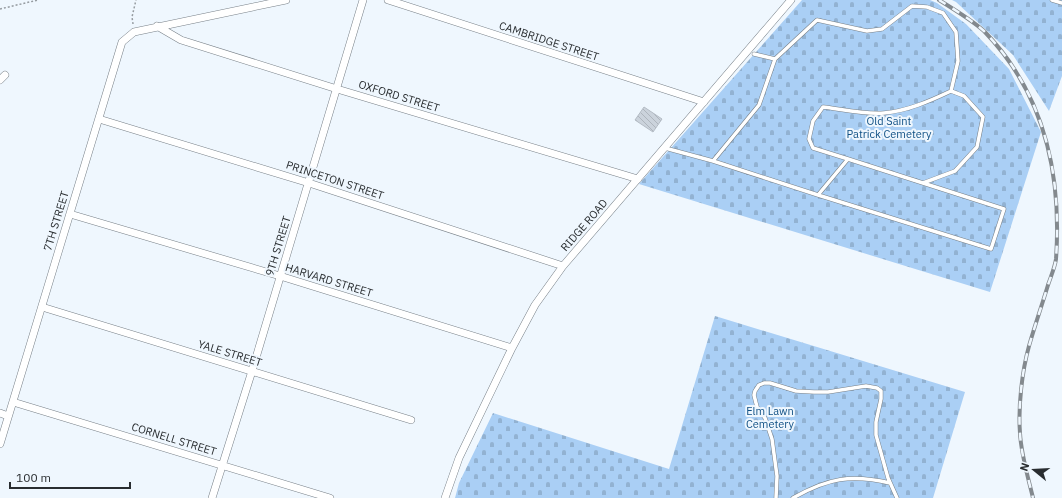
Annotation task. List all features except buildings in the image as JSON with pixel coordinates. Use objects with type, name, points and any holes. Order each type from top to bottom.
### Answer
[{"type":"street","points":[[134,32],[286,0]]},
{"type":"street","name":"9TH STREET","points":[[212,498],[252,371],[363,0]]},
{"type":"street","name":"CAMBRIDGE STREET","points":[[388,0],[704,102]]},
{"type":"street","name":"RIDGE ROAD","points":[[445,498],[459,458],[512,348],[535,305],[563,266],[791,0]]},
{"type":"street","name":"OXFORD STREET","points":[[157,26],[181,40],[336,89],[638,179]]},
{"type":"street","name":"7TH STREET","points":[[0,444],[122,42],[134,32]]},
{"type":"street","name":"PRINCETON STREET","points":[[99,119],[309,183],[563,266]]},
{"type":"street","name":"HARVARD STREET","points":[[70,214],[280,276],[512,348]]},
{"type":"street","name":"YALE STREET","points":[[42,307],[411,420]]},
{"type":"street","name":"CORNELL STREET","points":[[13,402],[330,498]]},
{"type":"street","points":[[0,413],[8,416]]},
{"type":"lane","points":[[1052,0],[1062,3]]},
{"type":"lane","points":[[713,161],[759,105],[775,59],[817,20],[867,31],[882,29],[912,6],[927,7],[943,13],[956,32],[958,61],[951,91]]},
{"type":"lane","points":[[754,54],[775,59]]},
{"type":"lane","points":[[665,148],[713,161],[991,249],[1004,209],[813,148],[809,139],[813,121],[823,107],[883,113],[905,110],[951,91],[964,96],[983,117],[977,147],[955,171],[923,183]]},
{"type":"lane","points":[[818,195],[848,159]]},
{"type":"lane","points":[[776,498],[777,476],[772,439],[765,418],[757,407],[754,395],[755,390],[759,385],[764,383],[770,383],[796,391],[828,392],[866,386],[872,386],[881,391],[881,399],[876,422],[876,435],[890,482],[897,498]]},
{"type":"lane","points":[[793,498],[823,484],[840,479],[855,478],[890,482]]},
{"type":"path","points":[[0,9],[38,0]]},
{"type":"path","points":[[134,32],[132,17],[136,0]]},
{"type":"green space","name":"Old Saint Patrick Cemetery","points":[[802,0],[930,0],[937,3],[966,24],[1009,69],[1041,132],[990,292],[639,184]]},
{"type":"green space","points":[[952,0],[1062,0],[1062,76],[1049,111],[1013,55]]},
{"type":"green space","name":"Elm Lawn Cemetery","points":[[715,316],[965,392],[933,498],[455,498],[459,483],[493,413],[669,469]]},
{"type":"railway","points":[[939,0],[984,31],[1005,55],[1035,108],[1045,136],[1052,165],[1056,196],[1056,259],[1029,346],[1024,366],[1020,401],[1022,449],[1033,498]]}]
